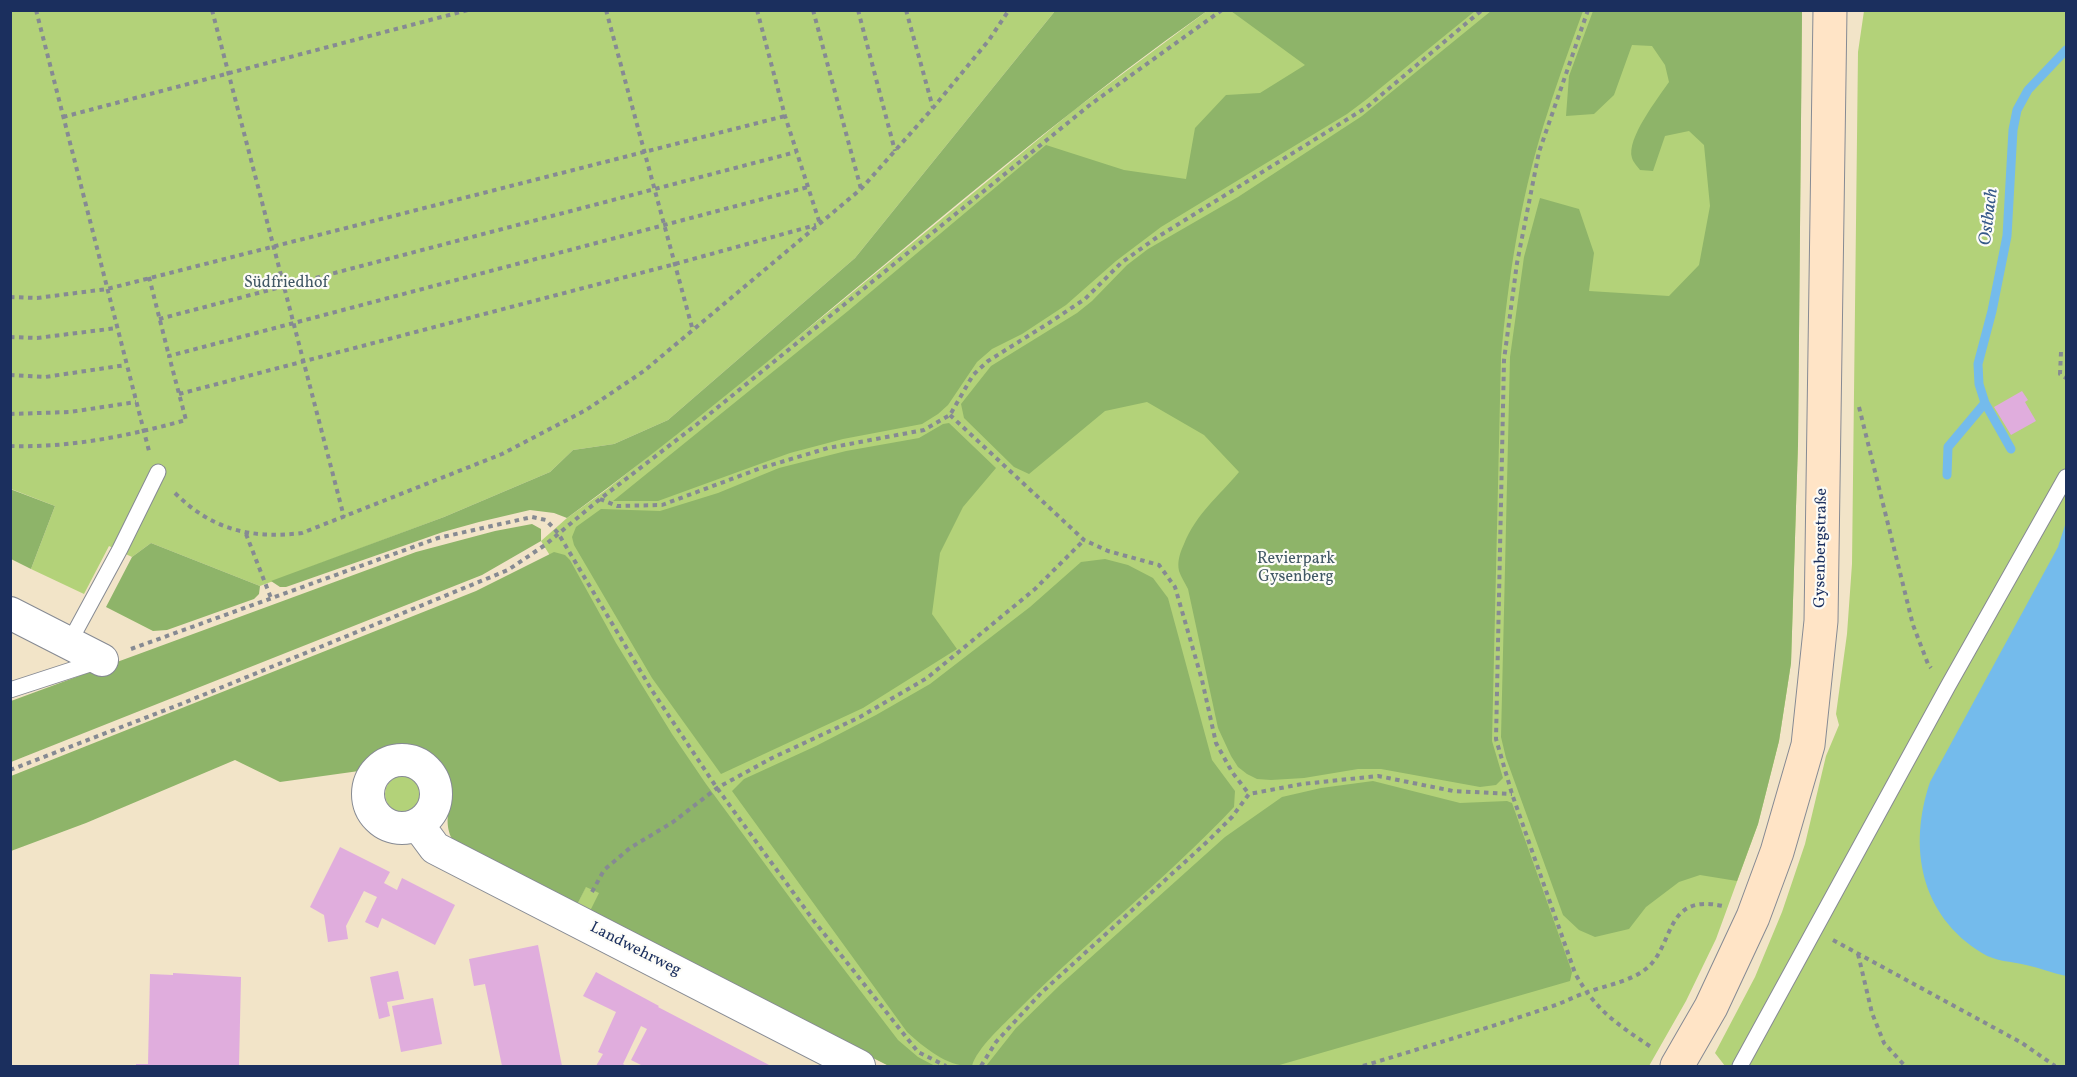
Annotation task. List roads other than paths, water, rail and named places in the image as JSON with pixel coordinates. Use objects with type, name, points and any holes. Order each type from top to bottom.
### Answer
[{"type":"street","name":"Gysenbergstraße","points":[[1683,1064],[1753,916],[1777,852],[1808,745],[1821,621],[1830,10]]},
{"type":"street","points":[[10,613],[102,660]]},
{"type":"street","name":"Landwehrweg","points":[[418,825],[435,848],[860,1066]]},
{"type":"lane","points":[[69,643],[159,472]]},
{"type":"lane","points":[[1740,1066],[1948,686],[2067,477]]},
{"type":"lane","points":[[10,690],[102,660]]},
{"type":"water","points":[[2066,522],[2066,976],[1993,958],[1982,953],[1961,937],[1932,899],[1924,878],[1920,855],[1920,831],[1923,806],[1930,782],[2058,547]]},
{"type":"waterway","name":"Ostbach","points":[[2011,449],[1985,403],[1979,384],[1978,364],[1992,311],[2007,236],[2013,130],[2017,110],[2028,90],[2066,50]]},
{"type":"waterway","name":"Ostbach","points":[[1947,475],[1948,447],[1985,403]]},
{"type":"park label","name":"Südfriedhof","points":[[286,284]]},
{"type":"park label","name":"Revierpark Gysenberg","points":[[1296,569]]}]
